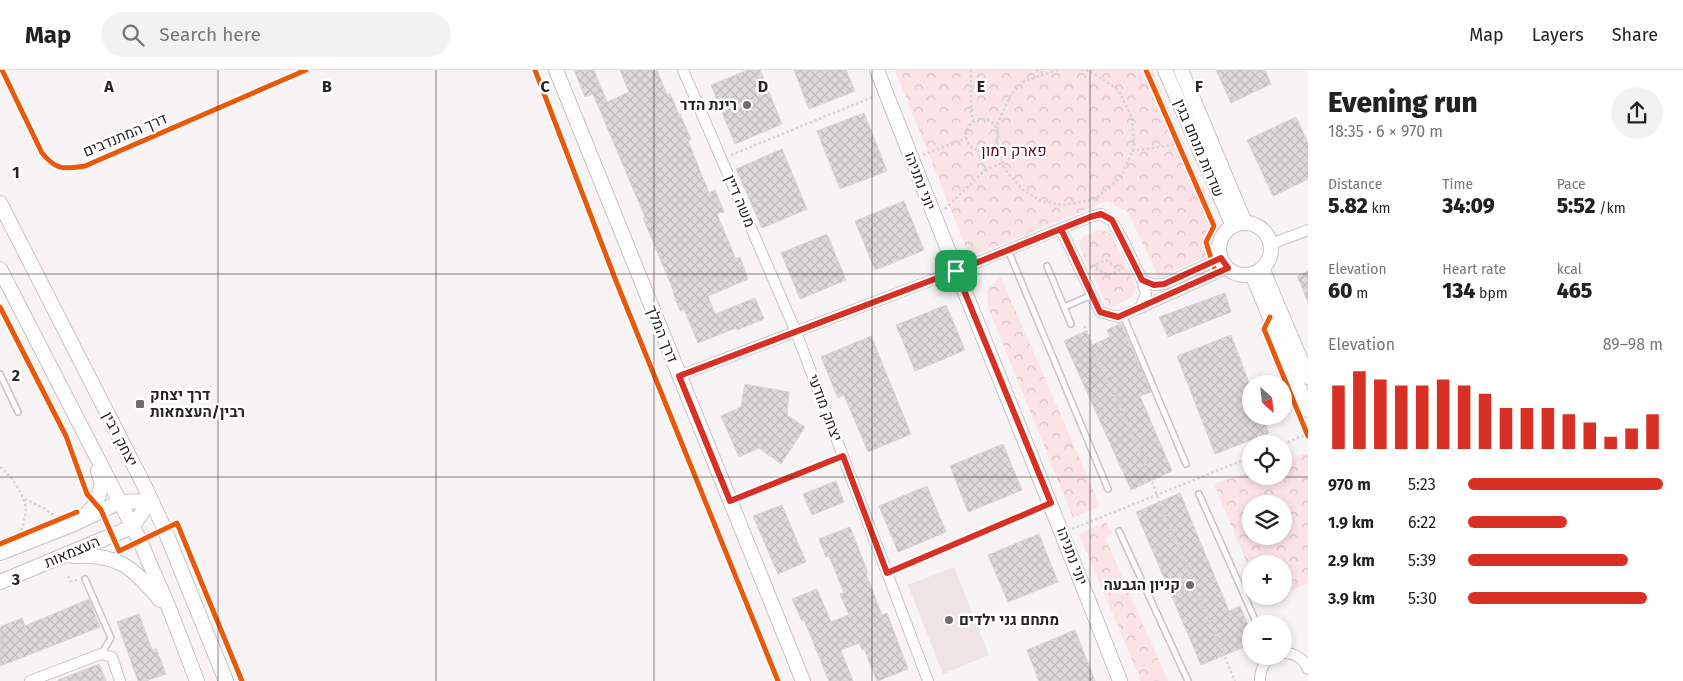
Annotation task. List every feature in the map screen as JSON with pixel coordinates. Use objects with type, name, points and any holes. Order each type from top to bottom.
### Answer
[{"type":"street","name":"דרך המלך","points":[[556,70],[803,681]]},
{"type":"street","name":"משה דיין","points":[[683,70],[796,332]]},
{"type":"street","name":"יוני נתניהו","points":[[877,70],[956,271],[1063,533],[1120,681]]},
{"type":"street","name":"שדרות מנחם בגין","points":[[1165,70],[1196,142],[1239,224]]},
{"type":"street","name":"שדרות מנחם בגין","points":[[1181,70],[1239,224]]},
{"type":"street","name":"יצחק רבין","points":[[0,203],[145,487],[164,528],[226,681]]},
{"type":"street","points":[[679,376],[1101,214],[1112,220],[1142,280],[1146,294],[1140,308]]},
{"type":"street","points":[[1239,224],[1252,224],[1265,231],[1271,244],[1268,262],[1257,271],[1244,274],[1236,273],[1225,263],[1220,244],[1222,237],[1239,224]]},
{"type":"street","points":[[1061,229],[1100,312],[1118,317],[1140,308],[1225,263]]},
{"type":"street","points":[[1271,244],[1308,230]]},
{"type":"street","points":[[1142,280],[1154,285],[1164,284],[1225,263]]},
{"type":"street","name":"יצחק רבין","points":[[0,269],[132,526],[171,613],[197,681]]},
{"type":"street","points":[[1257,271],[1308,377]]},
{"type":"street","points":[[1257,271],[1308,410]]},
{"type":"street","name":"יצחק מודעי","points":[[796,332],[928,681]]},
{"type":"street","points":[[69,522],[96,504],[102,484],[89,444]]},
{"type":"street","points":[[132,526],[150,501]]},
{"type":"street","name":"העצמאות","points":[[0,553],[69,522],[120,502],[150,501]]},
{"type":"street","name":"העצמאות","points":[[0,582],[132,526]]},
{"type":"street","points":[[62,556],[90,555],[119,561],[142,578],[171,613]]},
{"type":"street","points":[[30,681],[101,654],[112,657],[120,681]]},
{"type":"street","points":[[1292,654],[1302,660],[1308,669]]},
{"type":"street","points":[[1260,681],[1263,665]]},
{"type":"lane","points":[[1008,250],[1108,489]]},
{"type":"lane","points":[[1047,266],[1071,324]]},
{"type":"lane","points":[[1064,307],[1092,295]]},
{"type":"lane","points":[[1122,316],[1186,464]]},
{"type":"lane","points":[[0,374],[18,412]]},
{"type":"lane","points":[[1199,494],[1253,615]]},
{"type":"lane","points":[[1119,531],[1188,681]]},
{"type":"lane","points":[[85,579],[110,638],[101,654]]},
{"type":"path","points":[[971,70],[971,114],[974,121]]},
{"type":"path","points":[[1036,70],[1040,73],[1048,73],[1053,70]]},
{"type":"path","points":[[1058,70],[1024,81],[1011,94],[998,123],[997,148],[1006,171],[1024,191],[1041,201],[1064,205],[1095,198],[1121,178],[1134,147],[1132,117],[1118,90],[1090,72],[1082,70]]},
{"type":"path","points":[[722,159],[885,92]]},
{"type":"path","points":[[988,120],[997,129],[998,136],[994,146],[989,150],[978,151],[972,148],[966,138],[967,128],[974,121],[988,120]]},
{"type":"path","points":[[1175,136],[1183,153]]},
{"type":"path","points":[[912,160],[966,138]]},
{"type":"path","points":[[1132,151],[1196,142]]},
{"type":"path","points":[[978,151],[985,170]]},
{"type":"path","points":[[935,218],[985,170],[1003,163]]},
{"type":"path","points":[[1080,270],[1106,260],[1120,270]]},
{"type":"path","points":[[1092,266],[1108,275],[1134,264]]},
{"type":"path","points":[[1084,326],[1152,480],[1156,495],[1235,681]]},
{"type":"path","points":[[1292,441],[1308,435],[1304,425]]},
{"type":"path","points":[[730,501],[843,456]]},
{"type":"path","points":[[1063,533],[1242,461]]},
{"type":"path","points":[[0,467],[8,472],[25,499],[45,509],[56,520],[69,522]]},
{"type":"path","points":[[19,535],[25,518],[25,499]]},
{"type":"path","points":[[887,573],[1051,503]]},
{"type":"path","points":[[19,535],[27,533]]},
{"type":"shaded area","name":"מתחם גני ילדים","points":[[954,567],[989,655],[943,674],[908,585]]},
{"type":"green space","name":"פארק רמון","points":[[895,70],[1152,70],[1219,226],[1211,239],[1210,254],[1159,278],[1128,212],[1107,201],[970,257]]},
{"type":"green space","points":[[1100,229],[1111,234],[1136,288],[1132,297],[1111,307],[1107,305],[1079,245],[1082,237]]},
{"type":"green space","points":[[1001,277],[1100,506],[1073,518],[988,307],[987,289]]},
{"type":"green space","points":[[1308,453],[1308,583],[1292,590],[1292,555],[1244,555],[1214,484],[1242,475],[1242,485],[1292,485],[1292,458]]},
{"type":"green space","points":[[1106,522],[1112,534],[1105,538],[1168,681],[1141,681],[1079,534]]},
{"type":"building","points":[[574,70],[594,70],[607,102],[629,92],[620,70],[657,70],[667,95],[670,93],[691,139],[688,141],[709,193],[715,190],[724,212],[717,214],[736,259],[740,257],[748,279],[708,296],[715,314],[755,298],[764,319],[698,343],[684,309],[680,311],[643,218],[645,217],[593,94],[585,97]]},
{"type":"building","name":"רינת הדר","points":[[748,70],[760,70],[782,124],[735,144],[711,85]]},
{"type":"building","points":[[794,70],[846,70],[855,91],[809,109]]},
{"type":"building","points":[[1216,70],[1265,70],[1271,84],[1231,103]]},
{"type":"building","points":[[864,113],[887,171],[840,189],[817,131]]},
{"type":"building","points":[[1296,117],[1308,143],[1308,179],[1273,196],[1247,140]]},
{"type":"building","points":[[782,149],[807,209],[762,228],[736,169]]},
{"type":"building","points":[[904,201],[924,250],[875,270],[855,221]]},
{"type":"building","points":[[827,234],[846,280],[800,299],[781,253]]},
{"type":"building","points":[[1308,271],[1308,302],[1297,276]]},
{"type":"building","points":[[1225,293],[1231,312],[1168,337],[1159,317]]},
{"type":"building","points":[[946,305],[965,350],[915,371],[896,325]]},
{"type":"building","points":[[1121,323],[1151,392],[1140,396],[1172,471],[1131,490],[1064,341],[1086,331],[1092,345],[1110,337],[1107,330]]},
{"type":"building","points":[[1231,335],[1246,375],[1242,375],[1242,425],[1266,425],[1269,433],[1264,435],[1242,435],[1242,444],[1215,454],[1177,356]]},
{"type":"building","points":[[871,336],[911,434],[868,452],[844,395],[838,398],[821,357]]},
{"type":"building","points":[[745,384],[789,392],[787,415],[805,427],[781,464],[759,448],[739,457],[721,416],[741,407]]},
{"type":"building","points":[[1003,444],[1022,490],[968,512],[950,466]]},
{"type":"building","points":[[836,481],[844,502],[812,515],[803,494]]},
{"type":"building","points":[[927,486],[946,532],[898,552],[879,506]]},
{"type":"building","points":[[1180,493],[1229,611],[1240,606],[1244,615],[1242,615],[1242,648],[1201,665],[1136,512]]},
{"type":"building","points":[[782,505],[806,562],[778,574],[753,516]]},
{"type":"building","points":[[850,527],[882,615],[887,613],[908,669],[878,681],[864,649],[862,650],[859,643],[841,650],[853,681],[829,681],[804,620],[802,621],[792,599],[817,589],[831,622],[849,615],[840,594],[844,593],[829,556],[826,557],[819,539]]},
{"type":"building","points":[[1039,534],[1058,582],[1008,602],[988,555]]},
{"type":"building","points":[[89,599],[100,627],[0,666],[0,627],[22,618],[25,626]]},
{"type":"building","points":[[139,614],[152,650],[156,648],[166,674],[146,681],[138,681],[117,622]]},
{"type":"building","points":[[1075,630],[1095,681],[1039,681],[1027,650]]},
{"type":"building","points":[[99,664],[106,681],[58,681],[58,680]]},
{"type":"cycle path","name":"דרך המתנדבים","points":[[2,70],[42,153],[52,163],[66,168],[85,166],[306,70]]},
{"type":"cycle path","points":[[535,70],[616,281],[778,681]]},
{"type":"cycle path","points":[[1146,70],[1214,226],[1206,242],[1216,274]]},
{"type":"cycle path","points":[[0,307],[66,436],[87,494],[101,510],[119,551],[177,523],[242,681]]},
{"type":"cycle path","points":[[1270,317],[1264,329],[1308,436]]},
{"type":"cycle path","points":[[0,544],[77,512]]},
{"type":"place","name":"רינת הדר","points":[[747,105]]},
{"type":"place","name":"דרך יצחק רבין/העצמאות","points":[[140,404]]},
{"type":"place","name":"קניון הגבעה","points":[[1190,585]]},
{"type":"place","name":"מתחם גני ילדים","points":[[949,620]]},
{"type":"route","points":[[956,271],[679,376],[730,501],[843,456],[887,573],[1051,503],[956,271],[1090,217],[1101,214],[1112,220],[1142,280],[1154,285],[1164,284],[1221,258],[1228,268],[1118,317],[1100,312],[1061,229],[956,271]]}]
